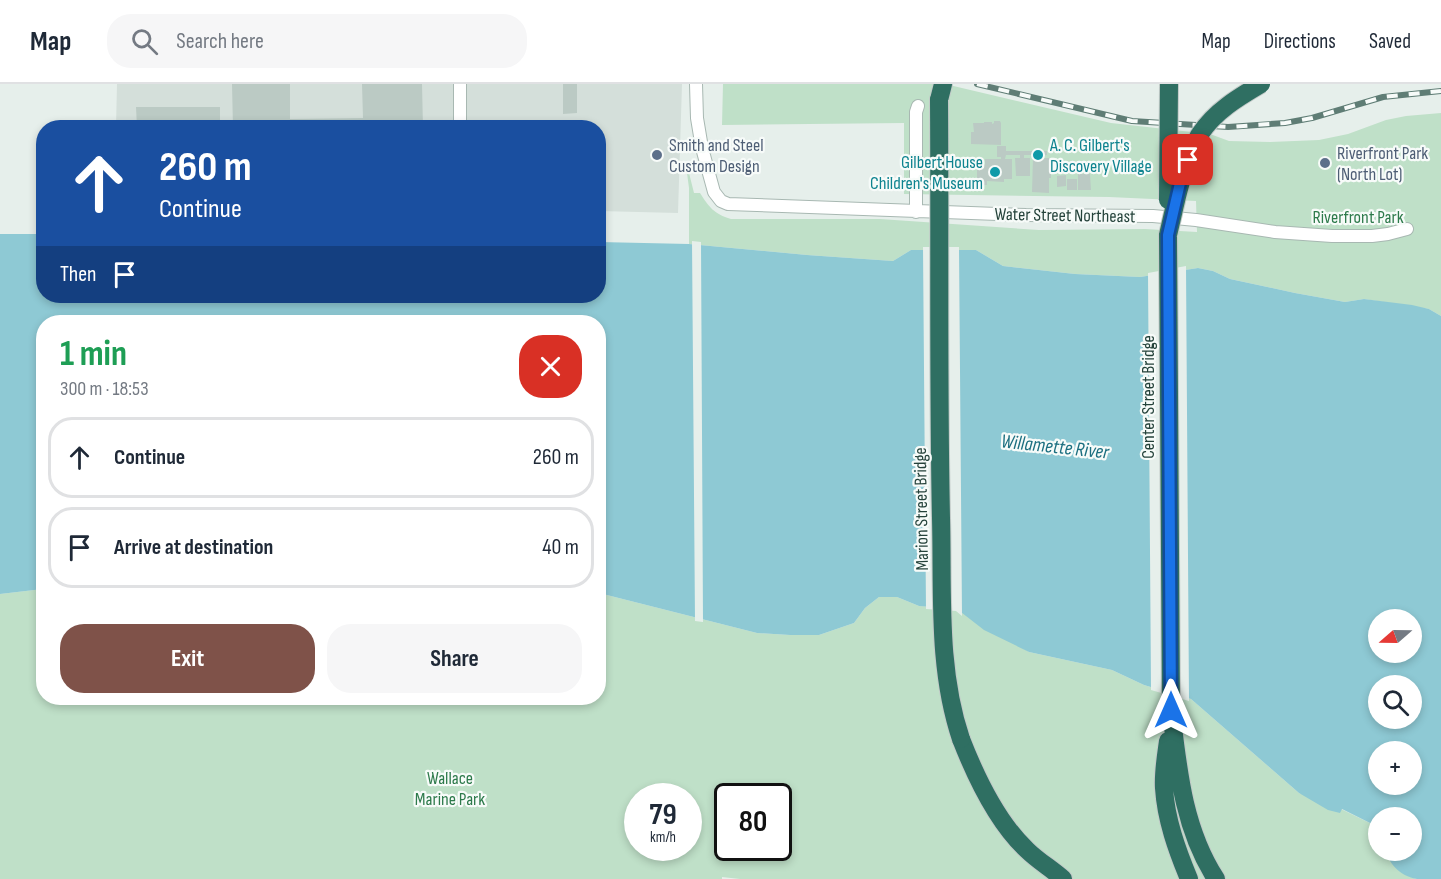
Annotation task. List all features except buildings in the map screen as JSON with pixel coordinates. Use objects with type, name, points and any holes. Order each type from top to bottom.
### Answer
[{"type":"highway","name":"Center Street Bridge","points":[[1169,84],[1171,710],[1164,787],[1169,822],[1189,879]]},
{"type":"highway","points":[[1168,235],[1180,183],[1200,134],[1218,113],[1237,98],[1261,84]]},
{"type":"highway","name":"Marion Street Bridge","points":[[941,92],[941,502],[947,674],[955,721],[970,763],[995,809],[1026,850],[1063,879]]},
{"type":"highway","name":"Center Street Bridge","points":[[1171,710],[1180,784],[1187,816],[1216,879]]},
{"type":"highway","points":[[1026,850],[1046,879]]},
{"type":"street","points":[[460,84],[460,120]]},
{"type":"street","name":"Water Street Northeast","points":[[696,84],[696,118],[714,192],[721,201],[733,205],[1026,215],[1153,216],[1275,232],[1332,236],[1372,236],[1407,229]]},
{"type":"street","points":[[916,212],[916,112],[918,106]]},
{"type":"shaded area","points":[[117,84],[682,84],[678,213],[606,211],[606,120],[116,120]]},
{"type":"green space","name":"Riverfront Park","points":[[723,84],[945,84],[1111,123],[1210,134],[1229,141],[1319,140],[1348,134],[1386,120],[1441,113],[1441,316],[1429,309],[1364,299],[1345,302],[1295,293],[1230,279],[1213,271],[1198,268],[1140,277],[1075,274],[1003,266],[976,250],[911,250],[893,261],[689,244],[687,173],[689,173],[694,193],[700,193],[720,215],[731,219],[880,219],[1039,230],[1145,229],[1197,232],[1196,201],[1109,197],[904,194],[904,123],[722,125]]},
{"type":"green space","name":"Wallace Marine Park","points":[[36,590],[36,705],[606,705],[606,595],[757,633],[790,635],[819,635],[854,623],[865,608],[879,597],[897,597],[919,606],[957,608],[1029,652],[1112,670],[1144,685],[1191,699],[1299,793],[1368,822],[1368,861],[1393,861],[1406,875],[1416,879],[740,879],[722,877],[722,879],[0,879],[0,594]]},
{"type":"water","name":"Willamette River","points":[[0,234],[36,234],[36,303],[606,303],[606,242],[689,244],[893,261],[911,250],[976,250],[1003,266],[1075,274],[1140,277],[1198,268],[1213,271],[1230,279],[1345,302],[1364,299],[1429,309],[1441,316],[1441,879],[1412,878],[1397,870],[1390,861],[1422,861],[1422,807],[1368,807],[1368,822],[1342,809],[1340,813],[1328,810],[1299,793],[1191,699],[1144,685],[1112,670],[1029,652],[984,630],[957,609],[919,606],[897,597],[879,597],[865,608],[854,623],[819,635],[790,635],[757,633],[606,595],[606,315],[36,315],[36,590],[0,594]]},
{"type":"pier","points":[[692,241],[701,242],[703,622],[695,621]]},
{"type":"pier","points":[[923,247],[959,247],[962,616],[956,611],[926,609]]},
{"type":"pier","points":[[1186,266],[1189,701],[1151,690],[1148,273]]},
{"type":"railway","points":[[977,84],[1132,121],[1228,127],[1285,123],[1312,118],[1383,97],[1441,91]]},
{"type":"place","name":"Smith and Steel Custom Design","points":[[657,155]]},
{"type":"place","name":"A. C. Gilbert's Discovery Village","points":[[1038,155]]},
{"type":"place","name":"Riverfront Park (North Lot)","points":[[1325,163]]},
{"type":"place","name":"Gilbert House Children's Museum","points":[[995,172]]},
{"type":"route","points":[[1171,710],[1168,235],[1180,183],[1188,160]]}]
